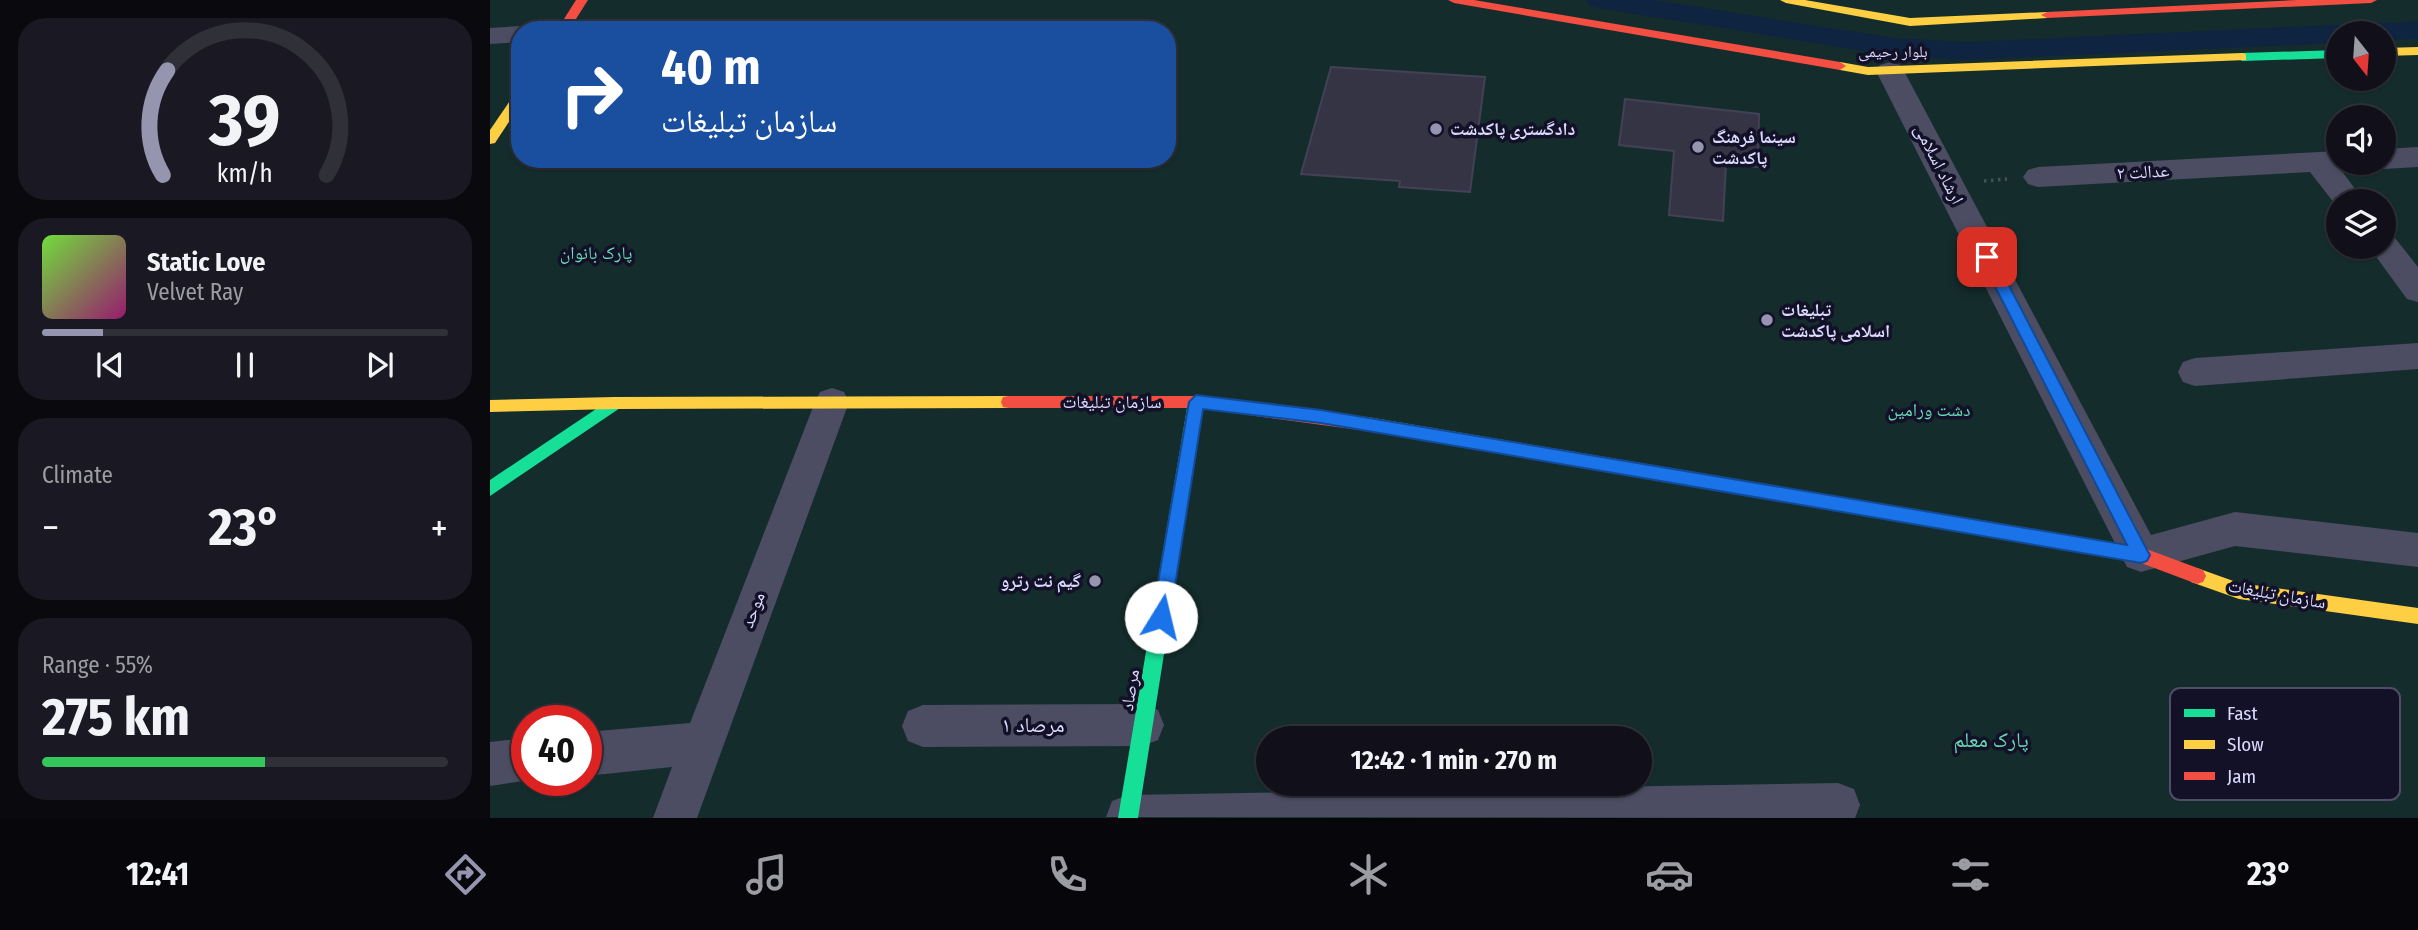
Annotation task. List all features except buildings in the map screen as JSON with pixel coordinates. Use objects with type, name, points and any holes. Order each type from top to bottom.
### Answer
[{"type":"street","points":[[569,21],[582,0]]},
{"type":"street","name":"بلوار رحیمی","points":[[1454,0],[1868,71],[2326,54]]},
{"type":"street","name":"بلوار رحیمی","points":[[1786,0],[1910,22],[2371,0]]},
{"type":"street","points":[[490,36],[511,35]]},
{"type":"street","points":[[2396,52],[2418,51]]},
{"type":"street","name":"ارشاد اسلامی","points":[[1890,71],[2141,555]]},
{"type":"street","points":[[490,140],[511,108]]},
{"type":"street","points":[[2396,158],[2418,157]]},
{"type":"street","name":"عدالت ۲","points":[[2038,177],[2326,162]]},
{"type":"street","points":[[2400,259],[2418,290]]},
{"type":"street","points":[[2195,372],[2418,355]]},
{"type":"street","name":"موحد","points":[[675,818],[832,402]]},
{"type":"street","name":"سازمان تبلیغات","points":[[490,406],[614,403],[1196,402],[1321,416],[2141,555],[2239,591],[2418,616]]},
{"type":"street","name":"مرصاد","points":[[1128,818],[1196,402]]},
{"type":"street","points":[[490,489],[614,403]]},
{"type":"street","name":"سازمان تبلیغات","points":[[2141,555],[2235,529],[2418,550]]},
{"type":"street","name":"مرصاد ۱","points":[[923,726],[1143,725]]},
{"type":"street","points":[[602,752],[703,743]]},
{"type":"street","points":[[490,764],[511,762]]},
{"type":"street","points":[[1128,818],[1838,805]]},
{"type":"path","points":[[1949,183],[2038,177]]},
{"type":"green space","name":"دشت ورامین","points":[[490,0],[2418,0],[2418,818],[490,818]]},
{"type":"waterway","points":[[1600,0],[1893,47],[1968,51],[2326,35]]},
{"type":"waterway","points":[[2396,31],[2418,30]]},
{"type":"traffic: fast","points":[[2242,57],[2326,54]]},
{"type":"traffic: fast","points":[[1128,818],[1196,402]]},
{"type":"traffic: fast","points":[[490,489],[614,403]]},
{"type":"traffic: slow","points":[[1786,0],[1910,22],[2047,15]]},
{"type":"traffic: slow","points":[[2396,52],[2418,51]]},
{"type":"traffic: slow","points":[[1840,66],[1868,71],[2242,57]]},
{"type":"traffic: slow","points":[[490,140],[511,108]]},
{"type":"traffic: slow","points":[[490,406],[1009,402]]},
{"type":"traffic: slow","points":[[1367,424],[1777,493]]},
{"type":"traffic: slow","points":[[2197,576],[2239,591],[2418,616]]},
{"type":"traffic: jam","points":[[569,21],[582,0]]},
{"type":"traffic: jam","points":[[1454,0],[1840,66]]},
{"type":"traffic: jam","points":[[2047,15],[2371,0]]},
{"type":"traffic: jam","points":[[1009,402],[1196,402],[1367,424]]},
{"type":"traffic: jam","points":[[1777,493],[2141,555],[2197,576]]},
{"type":"place","name":"دادگستری پاکدشت","points":[[1436,129]]},
{"type":"place","name":"سینما فرهنگ پاکدشت","points":[[1698,147]]},
{"type":"place","name":"تبلیغات اسلامی پاکدشت","points":[[1767,320]]},
{"type":"place","name":"گیم نت رترو","points":[[1095,581]]},
{"type":"route","points":[[1161,617],[1196,402],[1321,416],[2141,555],[1987,257]]},
{"type":"park label","name":"پارک بانوان","points":[[596,253]]},
{"type":"park label","name":"پارک معلم","points":[[1991,740]]}]
